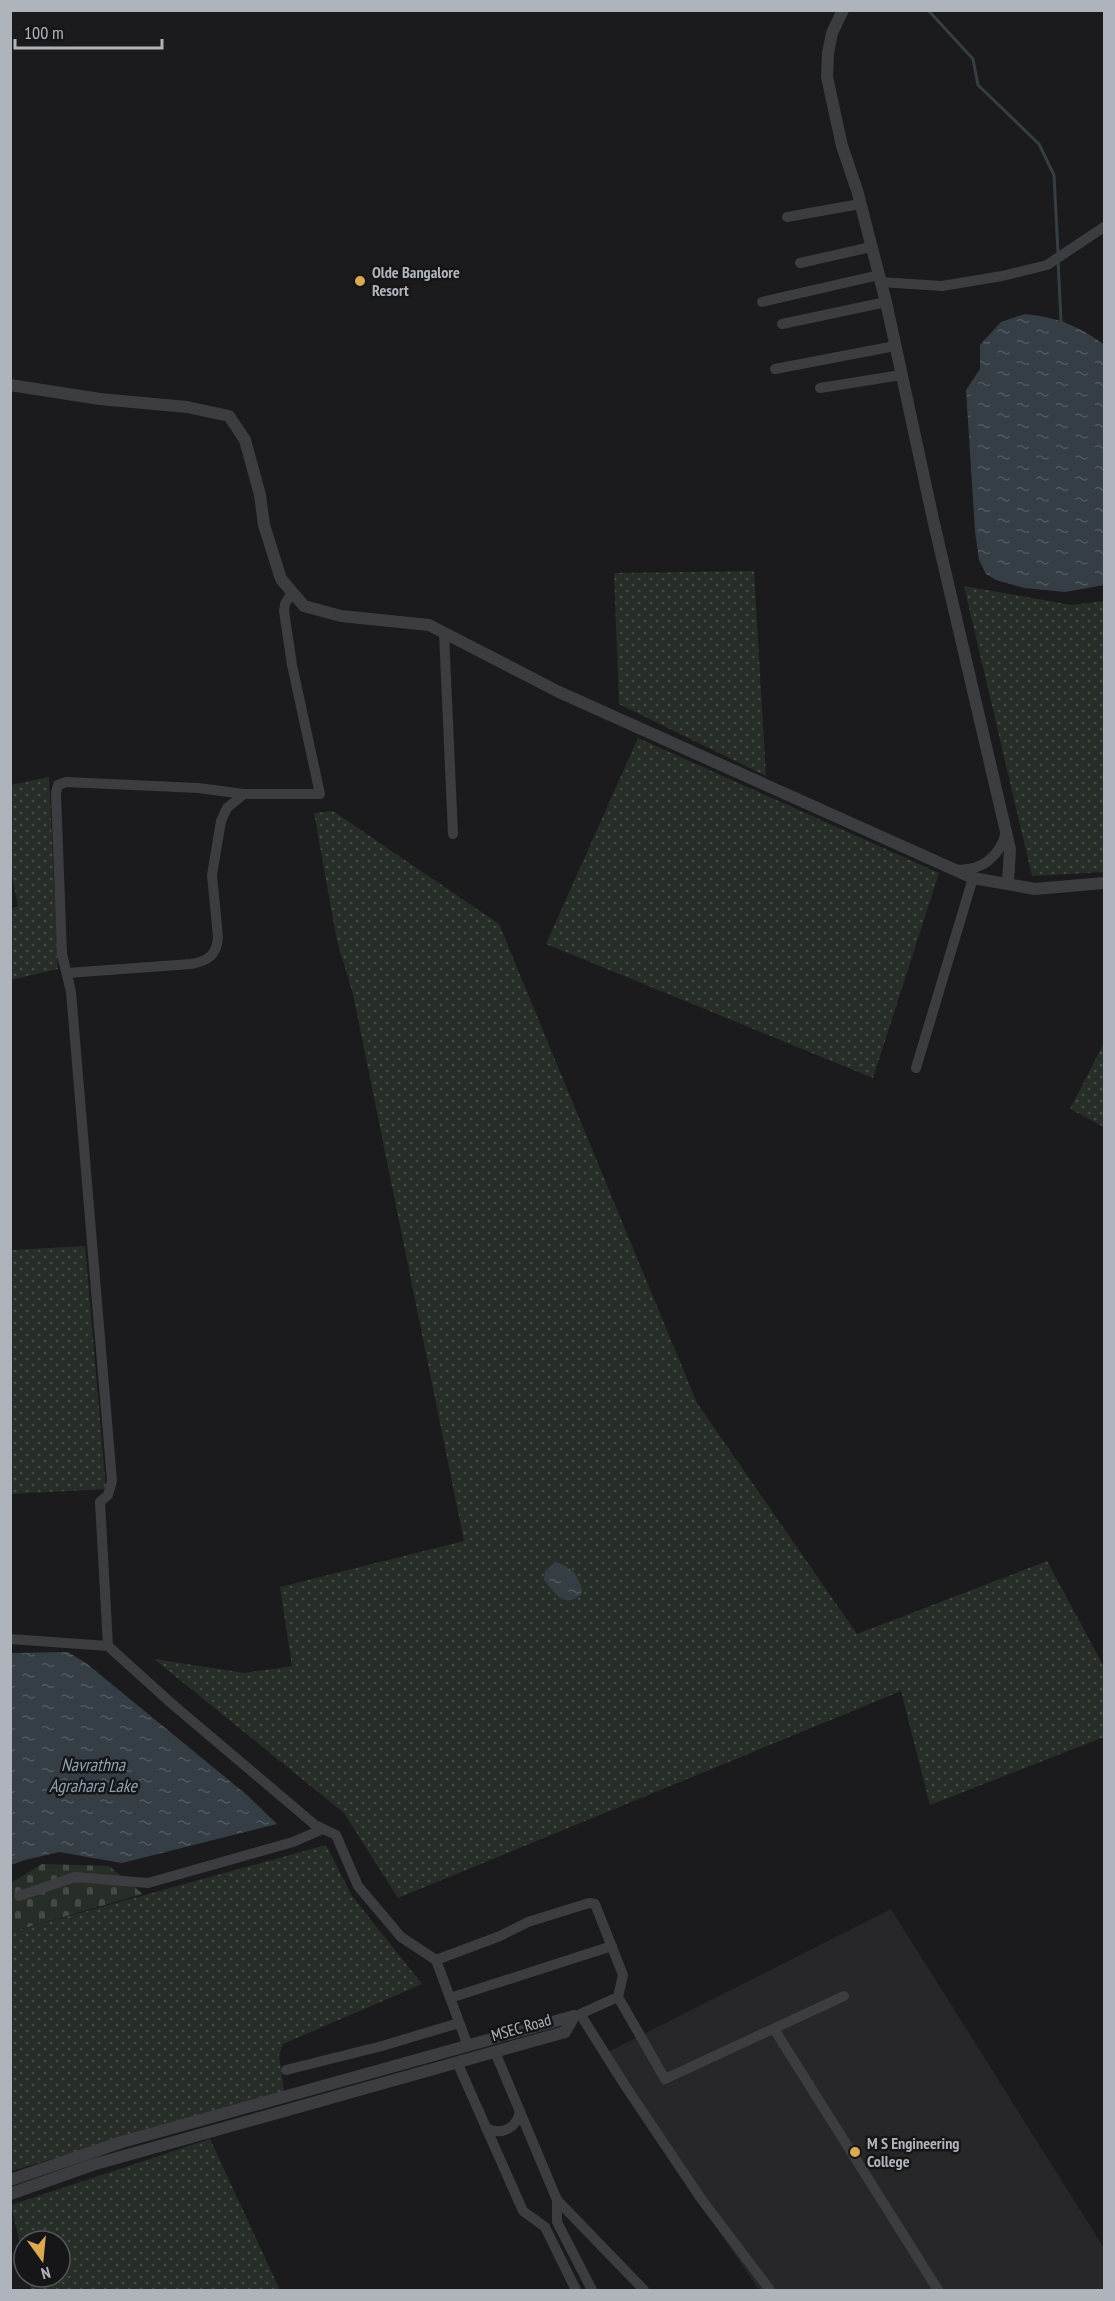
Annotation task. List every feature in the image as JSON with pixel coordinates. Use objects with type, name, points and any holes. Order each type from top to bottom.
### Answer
[{"type":"street","points":[[843,10],[832,33],[827,77],[842,146],[860,204],[885,302],[1010,849],[1008,882]]},
{"type":"street","points":[[787,218],[860,204]]},
{"type":"street","points":[[762,302],[879,278],[942,286],[1002,276],[1047,265],[1104,227]]},
{"type":"street","points":[[800,263],[871,247]]},
{"type":"street","points":[[782,324],[885,302]]},
{"type":"street","points":[[775,369],[895,346]]},
{"type":"street","points":[[820,388],[901,375]]},
{"type":"street","points":[[10,385],[100,399],[187,406],[229,416],[245,440],[260,495],[264,525],[280,579],[304,606],[341,616],[429,625],[559,692],[973,878],[1008,882],[1035,889],[1104,883]]},
{"type":"street","points":[[108,1647],[100,1502],[108,1495],[112,1481],[71,992],[62,954],[56,794],[58,785],[66,782],[198,788],[244,794],[320,794],[292,665],[284,611],[291,591]]},
{"type":"street","points":[[444,633],[453,834]]},
{"type":"street","points":[[67,974],[201,963],[212,957],[218,937],[212,875],[221,821],[227,808],[244,794]]},
{"type":"street","points":[[952,868],[965,870],[985,863],[1001,847],[1006,832]]},
{"type":"street","points":[[916,1068],[973,878]]},
{"type":"street","points":[[10,1640],[108,1647],[315,1825],[336,1835],[356,1881],[399,1934],[436,1960],[468,2046]]},
{"type":"street","points":[[19,1896],[75,1877],[148,1882],[294,1842],[323,1829]]},
{"type":"street","points":[[436,1960],[500,1936],[528,1922],[589,1903],[595,1904],[623,1975],[618,1997],[665,2079],[844,1996]]},
{"type":"street","points":[[450,1998],[612,1946]]},
{"type":"street","points":[[618,1997],[577,2015],[702,2200],[770,2290]]},
{"type":"street","name":"MSEC Road","points":[[10,2180],[122,2142],[577,2015]]},
{"type":"street","name":"MSEC Road","points":[[10,2194],[92,2165],[565,2032],[577,2015]]},
{"type":"street","points":[[286,2070],[382,2046],[459,2022]]},
{"type":"street","points":[[774,2029],[938,2290]]},
{"type":"street","points":[[495,2052],[557,2200],[644,2290]]},
{"type":"street","points":[[457,2062],[523,2211],[545,2227],[576,2290]]},
{"type":"street","points":[[256,2104],[260,2117]]},
{"type":"street","points":[[486,2128],[496,2132],[506,2130],[514,2124],[520,2111]]},
{"type":"street","points":[[557,2200],[557,2222],[592,2290]]},
{"type":"shaded area","name":"M S Engineering College","points":[[891,1909],[1104,2248],[1104,2290],[759,2290],[600,2056]]},
{"type":"green space","points":[[754,571],[766,776],[619,704],[614,573]]},
{"type":"green space","points":[[964,586],[1072,605],[1104,601],[1104,872],[1032,876]]},
{"type":"green space","points":[[638,738],[939,873],[873,1078],[546,944]]},
{"type":"green space","points":[[49,777],[58,969],[11,980],[10,909],[18,906],[11,871],[11,785]]},
{"type":"green space","points":[[333,811],[499,924],[697,1403],[857,1634],[1047,1561],[1104,1667],[1104,1737],[930,1805],[901,1691],[398,1898],[344,1813],[154,1659],[245,1673],[292,1666],[280,1587],[464,1541],[353,994],[337,941],[314,813]]},
{"type":"green space","points":[[1104,1043],[1104,1127],[1070,1109]]},
{"type":"green space","points":[[85,1246],[106,1489],[11,1494],[11,1250]]},
{"type":"green space","points":[[326,1845],[352,1896],[422,1984],[283,2044],[279,2055],[284,2091],[11,2171],[11,1932]]},
{"type":"green space","points":[[42,1864],[109,1866],[143,1894],[11,1932],[11,1883]]},
{"type":"green space","points":[[210,2139],[280,2290],[31,2290],[72,2289],[72,2229],[16,2229],[11,2205]]},
{"type":"water","points":[[1025,314],[1047,317],[1067,324],[1104,345],[1104,585],[1065,592],[1024,588],[996,580],[986,574],[979,560],[966,390],[980,369],[980,345],[1001,322]]},
{"type":"water","points":[[555,1562],[566,1566],[578,1578],[582,1594],[565,1600],[552,1590],[544,1580],[545,1571]]},
{"type":"water","name":"Navrathna Agrahara Lake","points":[[68,1652],[86,1663],[247,1795],[277,1824],[122,1863],[59,1852],[11,1865],[11,1653]]},
{"type":"waterway","points":[[928,10],[973,59],[978,85],[1039,144],[1054,175],[1058,253]]},
{"type":"waterway","points":[[1058,260],[1061,321]]},
{"type":"place","name":"Olde Bangalore Resort","points":[[360,281]]},
{"type":"place","name":"M S Engineering College","points":[[855,2152]]}]
